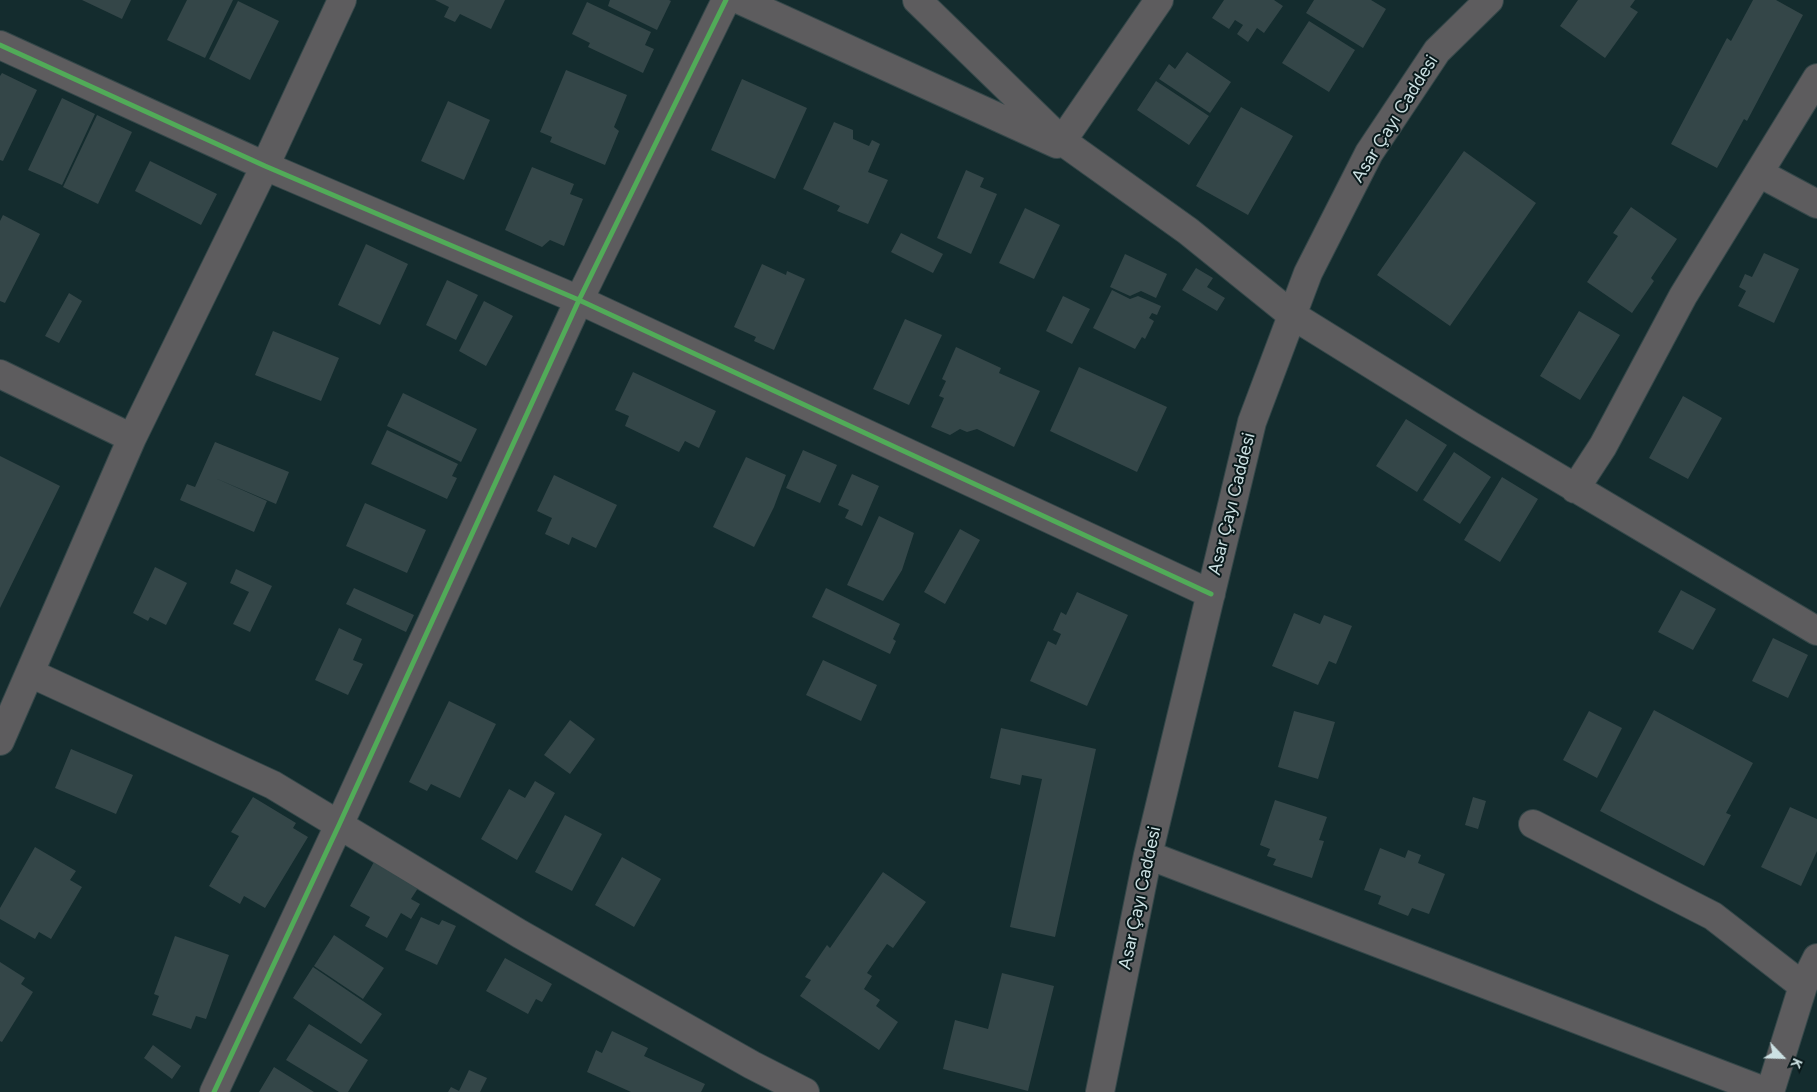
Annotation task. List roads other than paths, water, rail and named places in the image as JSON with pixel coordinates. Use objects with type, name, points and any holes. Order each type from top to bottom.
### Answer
[{"type":"street","points":[[2,733],[132,438],[265,166],[342,0]]},
{"type":"street","points":[[214,1092],[339,825],[579,300],[726,0]]},
{"type":"street","points":[[740,0],[1086,157]]},
{"type":"street","points":[[917,0],[1062,141],[1188,231],[1292,315],[1575,489],[1817,631]]},
{"type":"street","points":[[1062,141],[1159,0]]},
{"type":"street","name":"Asar Çayı Caddesi","points":[[1100,1092],[1148,855],[1252,422],[1308,273],[1369,154],[1437,51],[1489,0]]},
{"type":"street","points":[[0,45],[265,166],[579,300],[1211,594]]},
{"type":"street","points":[[1575,489],[1603,446],[1683,296],[1817,78]]},
{"type":"street","points":[[1759,173],[1817,204]]},
{"type":"street","points":[[0,374],[132,438]]},
{"type":"street","points":[[30,672],[273,785],[761,1082],[805,1092]]},
{"type":"street","points":[[1533,824],[1713,916],[1803,986]]},
{"type":"street","points":[[1148,855],[1768,1092],[1803,986],[1817,958]]}]
